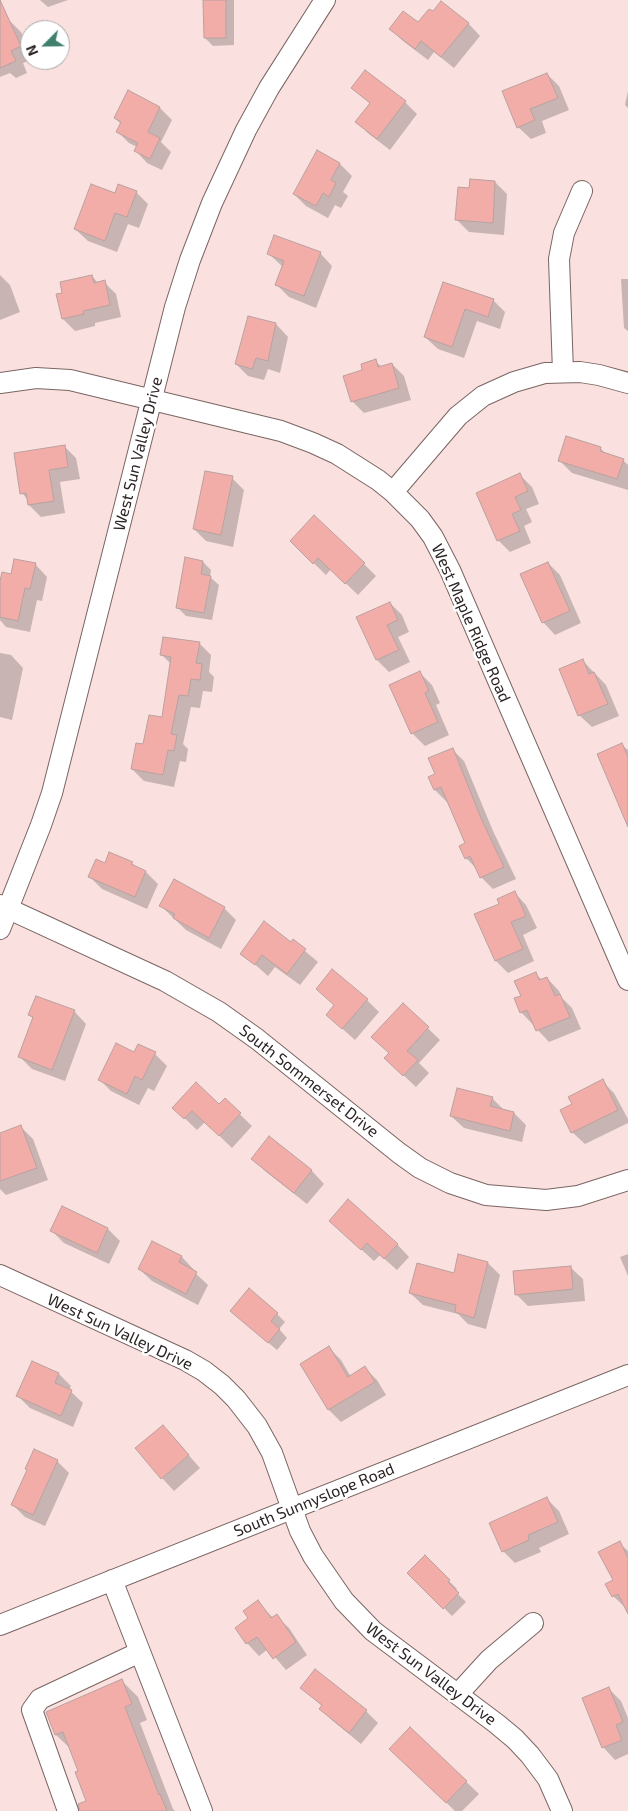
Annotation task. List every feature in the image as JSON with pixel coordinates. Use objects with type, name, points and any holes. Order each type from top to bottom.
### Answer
[{"type":"street","name":"West Sun Valley Drive","points":[[0,929],[4,907],[52,792],[175,308],[190,260],[212,203],[246,130],[269,88],[325,0]]},
{"type":"street","points":[[563,372],[559,260],[564,233],[582,191]]},
{"type":"street","points":[[393,492],[458,416],[483,396],[514,382],[545,373],[580,372],[628,383]]},
{"type":"street","name":"West Maple Ridge Road","points":[[0,383],[36,378],[70,380],[256,424],[313,443],[358,467],[393,492],[420,519],[433,537],[450,570],[628,980]]},
{"type":"street","name":"South Sommerset Drive","points":[[4,907],[165,981],[219,1012],[257,1039],[406,1158],[420,1168],[450,1183],[486,1195],[546,1200],[578,1196],[628,1180]]},
{"type":"street","name":"West Sun Valley Drive","points":[[2,1281],[185,1360],[204,1371],[222,1385],[236,1399],[257,1426],[272,1453],[312,1556],[357,1616],[373,1632],[497,1724],[530,1755],[548,1780],[562,1811]]},
{"type":"street","name":"South Sunnyslope Road","points":[[0,1625],[628,1375]]},
{"type":"street","points":[[112,1580],[202,1811]]},
{"type":"street","points":[[458,1694],[489,1660],[534,1623]]},
{"type":"street","points":[[68,1811],[32,1710],[40,1699],[140,1652]]},
{"type":"building","points":[[0,0],[20,46],[11,51],[16,61],[0,68]]},
{"type":"building","points":[[203,0],[226,0],[226,38],[204,38]]},
{"type":"building","points":[[441,1],[469,23],[441,57],[421,41],[415,49],[389,29],[403,11],[418,22],[429,9],[433,11]]},
{"type":"building","points":[[365,70],[406,101],[377,139],[355,122],[370,103],[351,88]]},
{"type":"building","points":[[547,73],[558,98],[530,109],[535,120],[517,128],[502,91]]},
{"type":"building","points":[[128,90],[160,107],[148,132],[160,138],[150,159],[134,151],[138,143],[116,132],[121,122],[114,118]]},
{"type":"building","points":[[317,150],[340,163],[331,180],[336,183],[329,197],[323,193],[316,206],[293,194]]},
{"type":"building","points":[[470,179],[495,181],[493,223],[455,220],[458,187],[469,188]]},
{"type":"building","points":[[91,184],[115,193],[118,184],[137,191],[127,217],[115,213],[105,241],[74,229]]},
{"type":"building","points":[[274,235],[321,252],[304,296],[275,285],[284,261],[267,254]]},
{"type":"building","points":[[92,275],[94,283],[105,280],[110,305],[83,311],[84,314],[62,319],[56,294],[62,293],[60,282]]},
{"type":"building","points":[[443,282],[494,299],[488,317],[465,309],[452,347],[424,337]]},
{"type":"building","points":[[248,316],[276,323],[268,361],[256,358],[252,369],[235,364]]},
{"type":"building","points":[[376,359],[378,367],[392,363],[399,388],[351,402],[343,376],[362,370],[361,364]]},
{"type":"building","points":[[566,436],[601,447],[600,451],[624,459],[617,479],[558,461]]},
{"type":"building","points":[[65,445],[68,467],[49,470],[54,501],[28,505],[26,493],[20,494],[14,453]]},
{"type":"building","points":[[205,471],[233,476],[221,535],[193,529]]},
{"type":"building","points":[[520,473],[528,491],[515,497],[521,510],[512,514],[520,531],[497,541],[476,493]]},
{"type":"building","points":[[314,515],[365,563],[345,584],[318,558],[313,564],[290,541]]},
{"type":"building","points":[[185,557],[203,561],[201,574],[211,576],[204,613],[176,608]]},
{"type":"building","points":[[14,559],[36,563],[30,589],[25,588],[18,621],[0,617],[0,581],[2,572],[11,574]]},
{"type":"building","points":[[548,562],[570,611],[542,623],[520,574]]},
{"type":"building","points":[[390,602],[398,620],[387,625],[399,650],[376,660],[356,617]]},
{"type":"building","points":[[163,637],[200,642],[196,663],[202,664],[200,680],[191,679],[188,696],[179,695],[171,734],[177,735],[174,751],[168,750],[163,775],[131,769],[136,743],[143,744],[149,715],[162,717],[171,657],[160,655]]},
{"type":"building","points":[[583,659],[589,674],[594,672],[608,704],[578,716],[559,669]]},
{"type":"building","points":[[420,671],[429,691],[425,693],[438,722],[411,734],[389,685]]},
{"type":"building","points":[[622,743],[628,757],[628,827],[597,754]]},
{"type":"building","points":[[453,748],[481,818],[504,867],[480,878],[470,856],[465,859],[459,846],[465,843],[441,787],[434,790],[428,777],[435,774],[428,758]]},
{"type":"building","points":[[109,852],[133,862],[131,864],[146,871],[135,897],[88,877],[96,859],[105,863]]},
{"type":"building","points":[[174,879],[225,907],[209,938],[173,918],[175,914],[159,906]]},
{"type":"building","points":[[515,891],[526,916],[511,922],[523,949],[495,961],[474,914],[499,904],[497,899]]},
{"type":"building","points":[[264,921],[291,942],[293,939],[306,949],[287,974],[262,955],[255,965],[240,954]]},
{"type":"building","points":[[332,969],[368,999],[342,1029],[326,1015],[334,1005],[316,989]]},
{"type":"building","points":[[536,972],[539,980],[547,977],[555,996],[560,994],[570,1017],[536,1031],[527,1010],[520,1013],[514,998],[521,996],[514,981]]},
{"type":"building","points":[[36,996],[75,1010],[52,1070],[18,1057],[33,1017],[28,1015]]},
{"type":"building","points":[[403,1003],[429,1027],[407,1051],[418,1060],[403,1076],[384,1058],[389,1053],[371,1037]]},
{"type":"building","points":[[116,1043],[134,1052],[138,1044],[156,1052],[142,1080],[135,1076],[127,1094],[98,1080]]},
{"type":"building","points":[[603,1079],[618,1110],[571,1133],[560,1110],[572,1104],[568,1097]]},
{"type":"building","points":[[196,1082],[219,1104],[225,1098],[241,1113],[219,1136],[192,1111],[184,1119],[172,1108]]},
{"type":"building","points":[[457,1088],[493,1097],[490,1106],[514,1112],[510,1131],[450,1116]]},
{"type":"building","points":[[21,1125],[37,1168],[0,1181],[0,1133]]},
{"type":"building","points":[[269,1136],[312,1170],[294,1193],[251,1159]]},
{"type":"building","points":[[348,1199],[398,1244],[384,1259],[367,1243],[361,1250],[329,1221]]},
{"type":"building","points":[[62,1206],[108,1228],[97,1253],[50,1231]]},
{"type":"building","points":[[152,1241],[182,1256],[179,1262],[197,1272],[186,1294],[138,1269]]},
{"type":"building","points":[[458,1254],[488,1262],[474,1318],[455,1312],[456,1305],[409,1293],[417,1263],[454,1273]]},
{"type":"building","points":[[571,1266],[573,1289],[515,1295],[513,1271]]},
{"type":"building","points":[[249,1288],[278,1313],[271,1321],[280,1329],[268,1343],[230,1311]]},
{"type":"building","points":[[329,1346],[348,1377],[365,1366],[375,1382],[328,1410],[300,1364]]},
{"type":"building","points":[[32,1361],[59,1373],[55,1383],[72,1390],[61,1416],[16,1396]]},
{"type":"building","points":[[163,1425],[189,1455],[161,1479],[135,1448]]},
{"type":"building","points":[[34,1449],[58,1460],[33,1515],[11,1505],[27,1470],[25,1469]]},
{"type":"building","points":[[547,1497],[558,1522],[528,1535],[529,1540],[502,1552],[489,1523]]},
{"type":"building","points":[[620,1541],[628,1558],[628,1614],[618,1594],[612,1597],[605,1584],[613,1580],[598,1552]]},
{"type":"building","points":[[425,1555],[450,1580],[448,1582],[459,1593],[443,1609],[407,1573]]},
{"type":"building","points":[[258,1600],[271,1618],[277,1614],[296,1642],[273,1659],[257,1637],[246,1644],[235,1628],[248,1618],[243,1611]]},
{"type":"building","points":[[315,1669],[367,1710],[349,1733],[319,1709],[322,1705],[300,1688]]},
{"type":"building","points":[[122,1679],[132,1704],[125,1707],[167,1811],[80,1811],[78,1804],[86,1801],[75,1772],[78,1771],[63,1732],[55,1735],[46,1712]]},
{"type":"building","points":[[609,1687],[623,1722],[616,1725],[622,1740],[602,1748],[582,1698]]},
{"type":"building","points":[[410,1727],[467,1781],[446,1803],[389,1749]]}]
